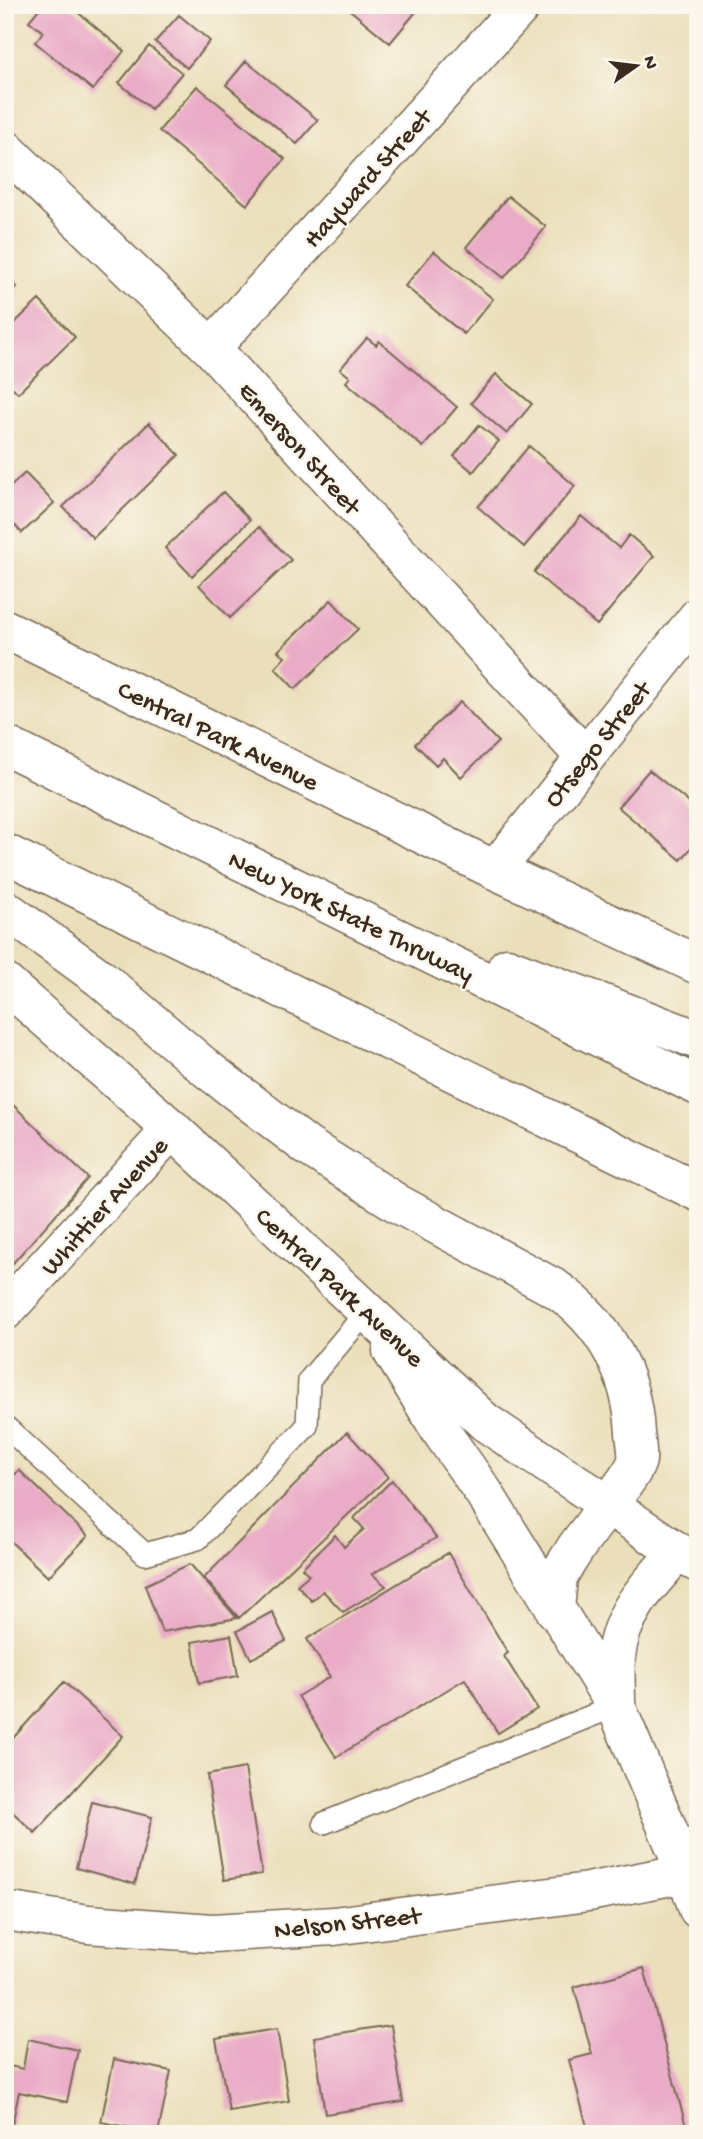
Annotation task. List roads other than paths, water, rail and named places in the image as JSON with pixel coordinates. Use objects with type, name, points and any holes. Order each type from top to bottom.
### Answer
[{"type":"main road","name":"Hayward Street","points":[[211,348],[522,5]]},
{"type":"main road","name":"Emerson Street","points":[[5,149],[211,348],[584,756]]},
{"type":"main road","name":"Otsego Street","points":[[495,870],[698,617]]},
{"type":"main road","name":"Central Park Avenue","points":[[5,629],[495,870],[698,965]]},
{"type":"main road","name":"New York State Thruway","points":[[5,745],[698,1086]]},
{"type":"main road","points":[[5,853],[698,1192]]},
{"type":"main road","points":[[287,883],[698,1040]]},
{"type":"main road","points":[[5,909],[100,978],[207,1069],[307,1146],[400,1205],[546,1283],[574,1302],[589,1317],[614,1351],[631,1395],[637,1462],[558,1576],[555,1610]]},
{"type":"main road","name":"Central Park Avenue","points":[[5,983],[172,1129],[485,1422],[688,1557]]},
{"type":"main road","name":"Whittier Avenue","points":[[5,1311],[172,1129]]},
{"type":"main road","points":[[368,1310],[440,1430],[484,1493],[616,1706],[686,1872],[698,1909]]},
{"type":"main road","points":[[616,1706],[616,1655],[624,1622],[644,1589],[688,1557]]},
{"type":"main road","name":"Nelson Street","points":[[5,1911],[88,1924],[212,1933],[334,1926],[588,1892],[686,1872]]},
{"type":"lane","points":[[5,1426],[145,1554],[198,1539],[307,1426],[309,1380],[368,1310]]},
{"type":"lane","points":[[324,1823],[616,1706]]}]
